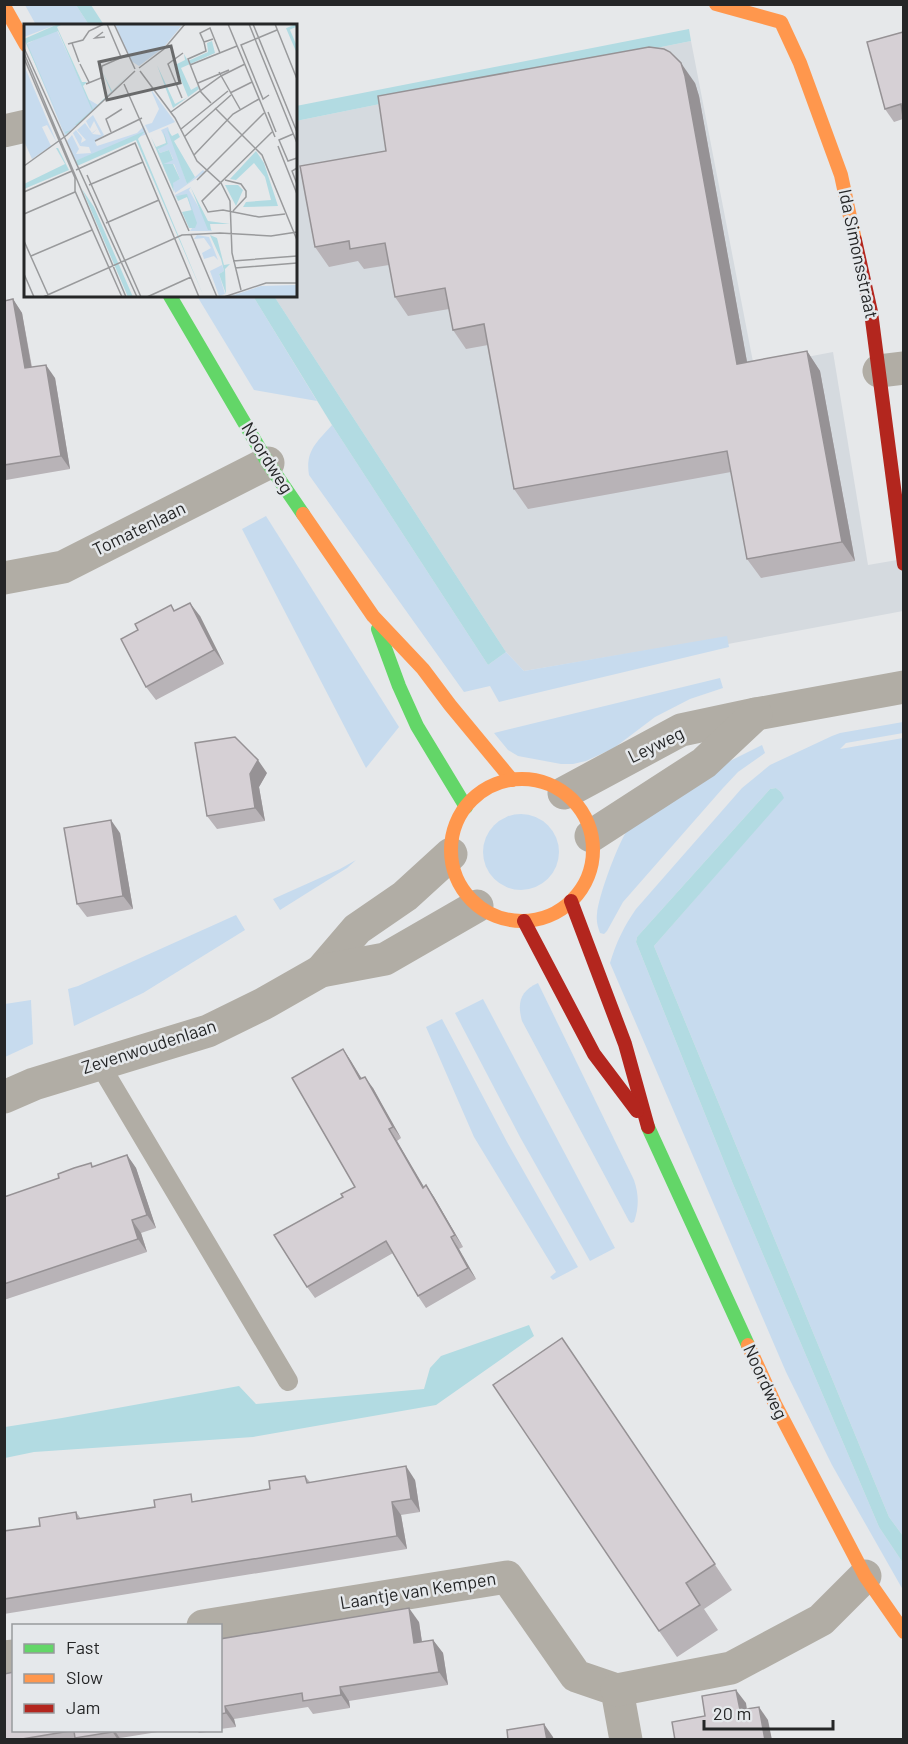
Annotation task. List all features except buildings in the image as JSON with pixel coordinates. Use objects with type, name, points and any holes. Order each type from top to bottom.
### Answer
[{"type":"street","name":"Ida Simonsstraat","points":[[716,4],[781,22],[800,63],[842,175],[872,312],[891,369],[903,564]]},
{"type":"street","points":[[4,6],[24,41]]},
{"type":"street","name":"Noordweg","points":[[171,297],[268,463],[373,616],[423,669],[455,712],[512,780]]},
{"type":"street","name":"Tomatenlaan","points":[[4,578],[63,567],[268,463]]},
{"type":"street","name":"Noordweg","points":[[373,616],[399,686],[417,726],[466,807]]},
{"type":"street","name":"Leyweg","points":[[564,793],[681,730],[903,687]]},
{"type":"street","points":[[591,836],[704,763],[756,714]]},
{"type":"street","points":[[512,780],[531,780],[548,784],[564,793],[581,812],[591,836],[590,871],[579,893],[549,916],[525,921],[500,918],[477,906],[459,883],[451,854],[455,829],[466,807],[487,789],[512,780]]},
{"type":"street","name":"Zevenwoudenlaan","points":[[4,1097],[34,1084],[208,1031],[263,1004],[321,970],[357,929],[405,896],[451,854]]},
{"type":"street","name":"Noordweg","points":[[571,901],[625,1044],[645,1122],[774,1404],[865,1576],[903,1632]]},
{"type":"street","name":"Zevenwoudenlaan","points":[[321,970],[385,959],[477,906]]},
{"type":"street","name":"Noordweg","points":[[525,921],[594,1054],[645,1122]]},
{"type":"street","name":"Laantje van Kempen","points":[[215,1624],[507,1577],[576,1676],[617,1690],[731,1668],[821,1620],[865,1576]]},
{"type":"street","points":[[617,1690],[626,1740]]},
{"type":"lane","points":[[99,1063],[288,1381]]},
{"type":"shaded area","points":[[25,5],[76,5],[88,24],[35,24]]},
{"type":"shaded area","points":[[76,5],[91,5],[103,24],[88,24]]},
{"type":"shaded area","points":[[689,29],[691,41],[297,121],[297,106]]},
{"type":"shaded area","points":[[691,41],[754,367],[833,352],[868,565],[903,559],[903,611],[728,644],[726,637],[524,671],[506,652],[275,297],[297,297],[297,121]]},
{"type":"shaded area","points":[[198,297],[254,297],[317,401],[254,390]]},
{"type":"shaded area","points":[[254,297],[275,297],[506,652],[488,665],[332,425]]},
{"type":"shaded area","points":[[332,425],[488,665],[506,652],[524,671],[727,636],[729,647],[499,702],[490,686],[464,692],[309,475],[309,459],[313,447]]},
{"type":"shaded area","points":[[266,516],[399,727],[366,768],[242,529]]},
{"type":"shaded area","points":[[720,678],[723,688],[690,699],[655,717],[614,748],[586,761],[561,764],[518,756],[508,750],[494,733]]},
{"type":"shaded area","points":[[903,722],[903,733],[846,743],[840,749],[903,738],[903,1536],[889,1517],[654,946],[783,798],[781,792],[776,788],[770,789],[637,937],[636,942],[733,1184],[879,1527],[903,1563],[903,1590],[832,1465],[786,1372],[610,963],[621,935],[636,909],[742,788],[770,765],[832,736]]},
{"type":"shaded area","points":[[762,745],[765,753],[738,772],[723,788],[623,902],[607,931],[604,934],[600,933],[597,924],[598,906],[613,860],[626,832],[726,763]]},
{"type":"shaded area","points":[[776,788],[784,798],[654,946],[889,1517],[903,1536],[903,1563],[879,1527],[733,1184],[636,942],[637,937],[770,789]]},
{"type":"shaded area","points":[[521,814],[535,817],[548,825],[556,838],[559,852],[556,866],[548,879],[535,887],[521,890],[507,887],[494,879],[486,866],[483,852],[486,838],[494,825],[507,817]]},
{"type":"shaded area","points":[[356,860],[280,910],[273,899],[340,869]]},
{"type":"shaded area","points":[[236,915],[245,930],[143,993],[74,1026],[68,989]]},
{"type":"shaded area","points":[[538,983],[634,1180],[638,1201],[634,1222],[629,1221],[522,1021],[521,998],[527,990]]},
{"type":"shaded area","points":[[483,999],[615,1248],[590,1261],[520,1137],[455,1013]]},
{"type":"shaded area","points":[[31,1000],[33,1044],[5,1057],[5,1004]]},
{"type":"shaded area","points":[[442,1019],[507,1142],[578,1267],[553,1280],[550,1277],[556,1272],[474,1137],[426,1027]]},
{"type":"shaded area","points":[[529,1325],[534,1336],[436,1405],[253,1437],[34,1452],[5,1458],[5,1427],[239,1386],[256,1404],[424,1389],[430,1368],[441,1356]]},
{"type":"traffic: fast","points":[[171,297],[268,463],[303,514]]},
{"type":"traffic: fast","points":[[378,629],[417,726],[466,807]]},
{"type":"traffic: fast","points":[[648,1127],[748,1345]]},
{"type":"traffic: slow","points":[[716,4],[781,22],[800,63],[841,175],[855,240]]},
{"type":"traffic: slow","points":[[4,6],[24,41]]},
{"type":"traffic: slow","points":[[303,514],[373,616],[423,669],[512,780]]},
{"type":"traffic: slow","points":[[522,779],[549,785],[572,800],[587,823],[593,850],[587,877],[572,900],[549,915],[522,921],[495,915],[472,900],[457,877],[451,850],[457,823],[472,800],[495,785],[522,779]]},
{"type":"traffic: slow","points":[[748,1345],[775,1404],[865,1576],[904,1632]]},
{"type":"traffic: jam","points":[[855,240],[871,312],[904,564]]},
{"type":"traffic: jam","points":[[571,901],[625,1044],[648,1127]]},
{"type":"traffic: jam","points":[[524,921],[594,1054],[637,1111]]}]
